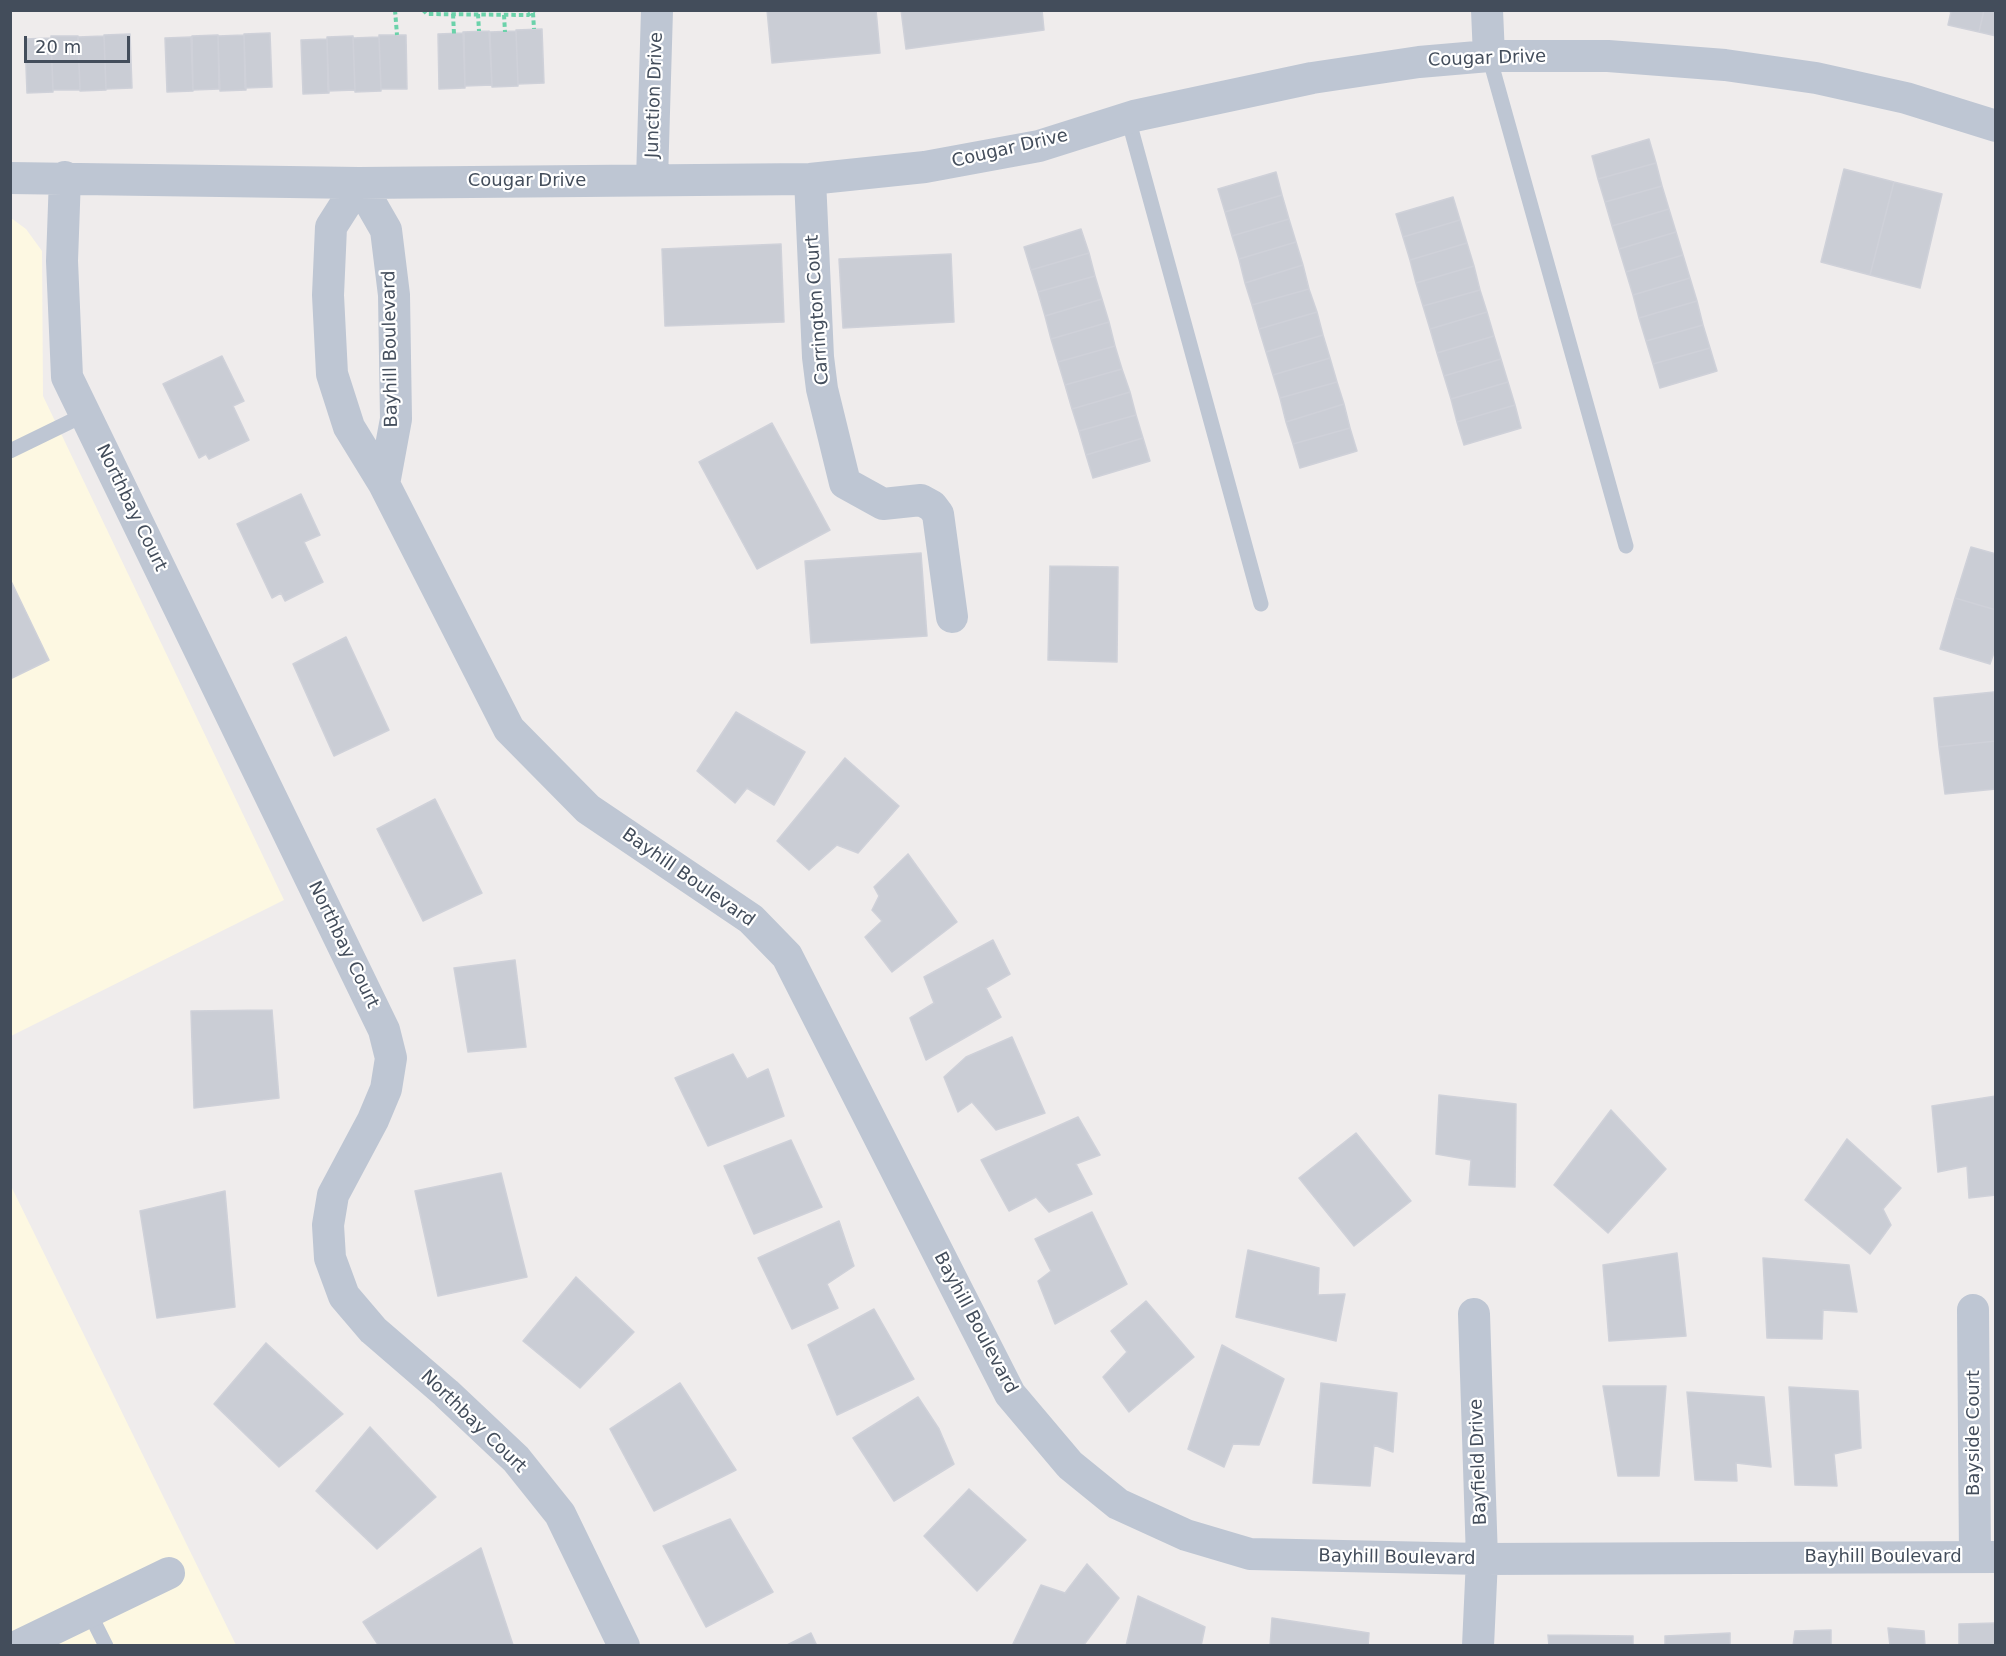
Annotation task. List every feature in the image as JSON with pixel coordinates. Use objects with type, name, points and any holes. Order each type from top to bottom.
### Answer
[{"type":"street","name":"Junction Drive","points":[[652,180],[657,10]]},
{"type":"street","points":[[1487,10],[1488,56]]},
{"type":"street","name":"Cougar Drive","points":[[10,177],[359,183],[810,179],[925,167],[1028,148],[1128,118],[1312,78],[1419,62],[1488,56],[1608,56],[1736,66],[1816,78],[1906,98],[1995,126]]},
{"type":"street","name":"Northbay Court","points":[[64,177],[62,261],[67,377],[384,1030],[391,1058],[386,1089],[373,1120],[333,1195],[328,1225],[330,1258],[344,1296],[373,1330],[446,1393],[516,1460],[561,1514],[624,1646]]},
{"type":"street","name":"Carrington Court","points":[[810,179],[818,357],[822,389],[845,483],[883,504],[921,500],[932,506],[938,514],[952,617]]},
{"type":"street","name":"Bayhill Boulevard","points":[[384,484],[396,419],[394,295],[386,230],[359,183],[331,226],[328,295],[332,374],[349,427],[384,484],[509,729],[588,809],[751,919],[787,956],[1010,1394],[1070,1465],[1118,1504],[1186,1535],[1250,1554],[1482,1559],[1985,1557]]},
{"type":"street","name":"Bayside Court","points":[[1973,1310],[1985,1557]]},
{"type":"street","name":"Bayfield Drive","points":[[1474,1314],[1482,1559],[1478,1646]]},
{"type":"street","points":[[18,1646],[169,1573]]},
{"type":"lane","points":[[1488,56],[1626,546]]},
{"type":"lane","points":[[1128,118],[1261,604]]},
{"type":"lane","points":[[10,451],[86,414]]},
{"type":"lane","points":[[89,1612],[106,1646]]},
{"type":"path","points":[[395,10],[397,35]]},
{"type":"path","points":[[423,10],[427,14],[492,12],[504,15],[514,12],[534,12],[534,29]]},
{"type":"path","points":[[453,14],[454,34]]},
{"type":"path","points":[[478,14],[479,31]]},
{"type":"path","points":[[504,15],[505,32]]},
{"type":"shaded area","points":[[11,218],[26,229],[42,251],[43,396],[284,900],[11,1036]]},
{"type":"shaded area","points":[[11,1186],[236,1645],[11,1645]]},
{"type":"building","points":[[767,10],[876,10],[880,53],[772,63]]},
{"type":"building","points":[[901,10],[1042,10],[1044,30],[906,49]]},
{"type":"building","points":[[1945,10],[1984,10],[1979,32],[1948,25],[1951,12]]},
{"type":"building","points":[[1984,10],[1996,10],[1996,36],[1979,32]]},
{"type":"building","points":[[542,29],[544,83],[518,84],[516,30]]},
{"type":"building","points":[[489,31],[492,85],[465,86],[463,32]]},
{"type":"building","points":[[516,31],[518,86],[492,87],[490,32]]},
{"type":"building","points":[[270,33],[272,87],[245,88],[244,34]]},
{"type":"building","points":[[464,33],[465,88],[439,89],[438,34]]},
{"type":"building","points":[[130,34],[132,88],[106,89],[104,35]]},
{"type":"building","points":[[218,35],[219,89],[193,90],[192,36]]},
{"type":"building","points":[[244,35],[246,90],[220,91],[218,36]]},
{"type":"building","points":[[379,35],[406,35],[407,89],[381,89]]},
{"type":"building","points":[[51,36],[78,36],[80,90],[53,90]]},
{"type":"building","points":[[104,36],[106,90],[80,91],[78,37]]},
{"type":"building","points":[[353,36],[355,90],[328,91],[327,37]]},
{"type":"building","points":[[191,37],[193,91],[167,92],[165,38]]},
{"type":"building","points":[[379,37],[381,91],[355,92],[353,38]]},
{"type":"building","points":[[51,38],[53,92],[27,93],[25,39]]},
{"type":"building","points":[[327,39],[329,93],[303,94],[301,40]]},
{"type":"building","points":[[1649,139],[1656,163],[1598,179],[1592,156]]},
{"type":"building","points":[[1656,163],[1662,186],[1605,202],[1598,179]]},
{"type":"building","points":[[1844,169],[1894,182],[1870,275],[1821,262]]},
{"type":"building","points":[[1276,172],[1282,195],[1225,212],[1218,189]]},
{"type":"building","points":[[1894,182],[1942,194],[1920,288],[1870,275]]},
{"type":"building","points":[[1662,186],[1669,209],[1612,226],[1605,202]]},
{"type":"building","points":[[1282,195],[1289,219],[1232,236],[1225,212]]},
{"type":"building","points":[[1453,197],[1460,220],[1403,237],[1396,214]]},
{"type":"building","points":[[1669,209],[1676,232],[1619,249],[1612,226]]},
{"type":"building","points":[[1289,219],[1296,242],[1239,259],[1232,236]]},
{"type":"building","points":[[1460,220],[1467,243],[1410,260],[1403,237]]},
{"type":"building","points":[[1081,229],[1089,253],[1031,270],[1024,247]]},
{"type":"building","points":[[1676,232],[1683,255],[1626,272],[1619,249]]},
{"type":"building","points":[[1296,242],[1303,265],[1245,283],[1239,259]]},
{"type":"building","points":[[1467,243],[1474,266],[1416,283],[1410,260]]},
{"type":"building","points":[[781,244],[784,322],[665,326],[662,249]]},
{"type":"building","points":[[1089,253],[1095,276],[1038,292],[1031,270]]},
{"type":"building","points":[[951,254],[954,322],[843,328],[839,259]]},
{"type":"building","points":[[1683,255],[1690,278],[1633,295],[1626,272]]},
{"type":"building","points":[[1303,265],[1309,289],[1252,305],[1245,283]]},
{"type":"building","points":[[1474,266],[1480,290],[1423,306],[1416,283]]},
{"type":"building","points":[[1095,276],[1102,299],[1045,316],[1038,292]]},
{"type":"building","points":[[1690,278],[1697,301],[1639,318],[1633,295]]},
{"type":"building","points":[[1309,289],[1317,312],[1259,329],[1252,305]]},
{"type":"building","points":[[1480,290],[1487,312],[1430,329],[1423,306]]},
{"type":"building","points":[[1102,299],[1109,322],[1051,339],[1045,316]]},
{"type":"building","points":[[1697,301],[1703,325],[1646,341],[1639,318]]},
{"type":"building","points":[[1317,312],[1323,335],[1266,352],[1259,329]]},
{"type":"building","points":[[1487,312],[1494,336],[1437,353],[1430,329]]},
{"type":"building","points":[[1109,322],[1115,346],[1058,362],[1051,339]]},
{"type":"building","points":[[1703,325],[1710,348],[1653,364],[1646,341]]},
{"type":"building","points":[[1323,335],[1330,358],[1273,375],[1266,352]]},
{"type":"building","points":[[1494,336],[1501,359],[1444,376],[1437,353]]},
{"type":"building","points":[[1115,346],[1122,369],[1065,385],[1058,362]]},
{"type":"building","points":[[1710,348],[1717,371],[1660,388],[1653,364]]},
{"type":"building","points":[[222,356],[244,401],[233,406],[249,440],[209,459],[206,454],[199,458],[163,384]]},
{"type":"building","points":[[1330,358],[1337,382],[1280,398],[1273,375]]},
{"type":"building","points":[[1501,359],[1508,382],[1451,399],[1444,376]]},
{"type":"building","points":[[1122,369],[1130,392],[1072,409],[1065,385]]},
{"type":"building","points":[[1337,382],[1344,404],[1286,422],[1280,398]]},
{"type":"building","points":[[1508,382],[1515,405],[1457,422],[1451,399]]},
{"type":"building","points":[[1130,392],[1136,415],[1079,431],[1072,409]]},
{"type":"building","points":[[1344,404],[1350,428],[1293,444],[1286,422]]},
{"type":"building","points":[[1515,405],[1521,428],[1464,445],[1457,422]]},
{"type":"building","points":[[1136,415],[1143,438],[1086,455],[1079,431]]},
{"type":"building","points":[[772,423],[830,530],[757,569],[699,462]]},
{"type":"building","points":[[1350,428],[1357,451],[1300,468],[1293,444]]},
{"type":"building","points":[[1143,438],[1150,461],[1093,478],[1086,455]]},
{"type":"building","points":[[301,494],[320,535],[304,542],[323,582],[285,601],[281,593],[272,598],[237,524]]},
{"type":"building","points":[[1971,547],[1996,554],[1996,610],[1955,598]]},
{"type":"building","points":[[921,553],[927,636],[811,643],[805,561]]},
{"type":"building","points":[[1050,566],[1118,567],[1117,662],[1048,660]]},
{"type":"building","points":[[10,579],[49,660],[10,679]]},
{"type":"building","points":[[1955,598],[1996,610],[1996,647],[1990,664],[1940,649]]},
{"type":"building","points":[[346,637],[389,730],[334,756],[293,664]]},
{"type":"building","points":[[1994,692],[1996,741],[1939,747],[1934,698]]},
{"type":"building","points":[[736,712],[805,752],[774,805],[747,788],[735,803],[697,771]]},
{"type":"building","points":[[1996,741],[1996,789],[1945,794],[1939,747]]},
{"type":"building","points":[[845,758],[899,806],[858,853],[837,845],[809,870],[777,841]]},
{"type":"building","points":[[435,799],[482,893],[423,921],[377,829]]},
{"type":"building","points":[[908,854],[957,922],[892,972],[865,937],[882,921],[872,910],[879,896],[874,887]]},
{"type":"building","points":[[993,940],[1010,974],[986,988],[1001,1017],[926,1060],[910,1018],[934,1003],[924,977]]},
{"type":"building","points":[[515,960],[526,1047],[468,1052],[454,968]]},
{"type":"building","points":[[272,1010],[279,1098],[194,1108],[191,1011]]},
{"type":"building","points":[[1012,1037],[1045,1113],[996,1130],[972,1102],[958,1112],[944,1077],[966,1057]]},
{"type":"building","points":[[733,1054],[747,1079],[768,1069],[784,1116],[708,1146],[675,1078]]},
{"type":"building","points":[[1439,1095],[1516,1104],[1515,1187],[1469,1185],[1471,1160],[1436,1154]]},
{"type":"building","points":[[1996,1096],[1996,1195],[1969,1198],[1967,1166],[1938,1172],[1932,1106]]},
{"type":"building","points":[[1611,1110],[1666,1169],[1608,1233],[1554,1185]]},
{"type":"building","points":[[1078,1117],[1100,1155],[1076,1164],[1092,1194],[1049,1212],[1036,1197],[1009,1211],[981,1160]]},
{"type":"building","points":[[1356,1133],[1411,1201],[1354,1246],[1299,1178]]},
{"type":"building","points":[[1847,1139],[1901,1188],[1883,1209],[1891,1225],[1870,1254],[1805,1200]]},
{"type":"building","points":[[791,1140],[822,1207],[754,1234],[724,1166]]},
{"type":"building","points":[[501,1173],[527,1277],[438,1296],[415,1191]]},
{"type":"building","points":[[225,1191],[235,1307],[157,1318],[140,1211]]},
{"type":"building","points":[[1092,1212],[1127,1284],[1055,1324],[1038,1281],[1051,1271],[1035,1239]]},
{"type":"building","points":[[839,1221],[854,1266],[827,1284],[838,1308],[792,1329],[758,1258]]},
{"type":"building","points":[[1248,1250],[1319,1268],[1318,1295],[1345,1294],[1336,1341],[1236,1317]]},
{"type":"building","points":[[1677,1253],[1686,1336],[1609,1341],[1603,1265]]},
{"type":"building","points":[[1763,1258],[1849,1265],[1857,1312],[1823,1310],[1822,1339],[1767,1338]]},
{"type":"building","points":[[576,1277],[634,1332],[580,1388],[523,1341]]},
{"type":"building","points":[[1146,1301],[1194,1357],[1129,1412],[1103,1377],[1127,1352],[1111,1331]]},
{"type":"building","points":[[874,1309],[914,1379],[837,1415],[808,1345]]},
{"type":"building","points":[[266,1343],[343,1414],[279,1467],[214,1404]]},
{"type":"building","points":[[1222,1345],[1284,1379],[1259,1445],[1233,1444],[1224,1467],[1188,1449]]},
{"type":"building","points":[[680,1383],[736,1470],[654,1511],[610,1429]]},
{"type":"building","points":[[1321,1383],[1397,1393],[1393,1452],[1374,1445],[1370,1486],[1313,1483]]},
{"type":"building","points":[[1603,1386],[1666,1386],[1659,1476],[1618,1476]]},
{"type":"building","points":[[1789,1387],[1858,1391],[1861,1448],[1834,1454],[1837,1486],[1795,1485]]},
{"type":"building","points":[[1687,1392],[1764,1397],[1771,1467],[1736,1463],[1737,1481],[1695,1480]]},
{"type":"building","points":[[918,1397],[939,1429],[954,1464],[894,1501],[853,1438]]},
{"type":"building","points":[[370,1427],[436,1497],[377,1549],[316,1491]]},
{"type":"building","points":[[969,1489],[1026,1540],[977,1591],[924,1536]]},
{"type":"building","points":[[730,1519],[773,1592],[706,1627],[663,1546]]},
{"type":"building","points":[[481,1548],[513,1645],[379,1646],[363,1622]]},
{"type":"building","points":[[1087,1564],[1119,1598],[1083,1646],[1012,1646],[1041,1585],[1065,1593]]},
{"type":"building","points":[[1138,1596],[1205,1627],[1201,1646],[1126,1646]]},
{"type":"building","points":[[1272,1618],[1369,1633],[1368,1646],[1270,1646]]},
{"type":"building","points":[[1996,1623],[1996,1646],[1959,1646],[1959,1624]]},
{"type":"building","points":[[1888,1628],[1924,1631],[1925,1646],[1890,1646]]},
{"type":"building","points":[[1831,1630],[1831,1646],[1793,1646],[1795,1631]]},
{"type":"building","points":[[811,1633],[817,1646],[785,1646]]},
{"type":"building","points":[[1730,1633],[1730,1646],[1665,1646],[1665,1636]]},
{"type":"building","points":[[1548,1635],[1633,1636],[1633,1646],[1549,1646]]}]
